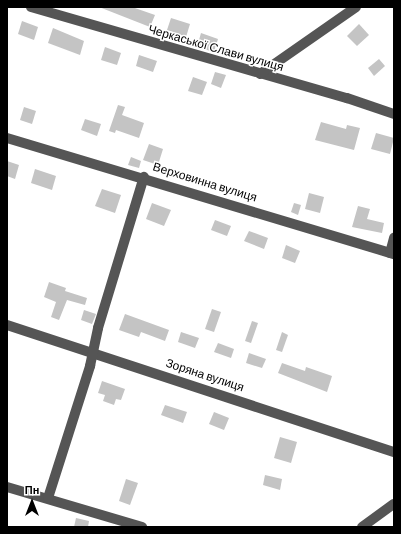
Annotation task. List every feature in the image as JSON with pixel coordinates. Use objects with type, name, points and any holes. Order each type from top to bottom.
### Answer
[{"type":"street","name":"Черкаської Слави вулиця","points":[[31,7],[260,74],[348,98],[394,114]]},
{"type":"street","points":[[260,74],[356,7]]},
{"type":"street","name":"Верховинна вулиця","points":[[7,138],[144,177],[392,253]]},
{"type":"street","points":[[48,498],[144,177]]},
{"type":"street","points":[[392,253],[394,238]]},
{"type":"street","name":"Зоряна вулиця","points":[[7,325],[92,354],[285,414],[394,452]]},
{"type":"street","points":[[7,487],[142,527]]},
{"type":"street","points":[[362,527],[394,504]]},
{"type":"building","points":[[99,7],[132,7],[155,15],[150,27]]},
{"type":"building","points":[[171,18],[190,24],[186,37],[167,30]]},
{"type":"building","points":[[22,21],[38,27],[34,40],[18,34]]},
{"type":"building","points":[[359,24],[369,35],[357,46],[347,36]]},
{"type":"building","points":[[53,28],[84,41],[80,55],[48,43]]},
{"type":"building","points":[[201,33],[218,39],[214,52],[197,47]]},
{"type":"building","points":[[105,47],[121,53],[117,65],[101,60]]},
{"type":"building","points":[[139,55],[157,61],[153,72],[136,66]]},
{"type":"building","points":[[379,59],[385,66],[374,76],[368,68]]},
{"type":"building","points":[[215,72],[226,75],[221,88],[211,84]]},
{"type":"building","points":[[193,77],[207,82],[202,95],[188,91]]},
{"type":"building","points":[[118,105],[125,107],[122,115],[144,123],[139,138],[116,130],[115,133],[109,131]]},
{"type":"building","points":[[24,107],[36,111],[32,124],[20,120]]},
{"type":"building","points":[[85,119],[101,124],[97,136],[81,130]]},
{"type":"building","points":[[321,122],[346,129],[347,125],[360,128],[354,150],[315,140]]},
{"type":"building","points":[[376,133],[394,138],[390,154],[371,149]]},
{"type":"building","points":[[149,144],[163,149],[158,165],[143,160]]},
{"type":"building","points":[[131,157],[141,161],[139,168],[128,165]]},
{"type":"building","points":[[7,161],[19,165],[15,179],[7,176]]},
{"type":"building","points":[[35,169],[56,176],[52,190],[31,183]]},
{"type":"building","points":[[102,189],[121,195],[115,213],[95,206]]},
{"type":"building","points":[[309,193],[324,197],[320,213],[305,209]]},
{"type":"building","points":[[152,203],[171,210],[164,226],[146,219]]},
{"type":"building","points":[[294,203],[301,205],[298,215],[291,212]]},
{"type":"building","points":[[358,206],[370,209],[367,219],[384,223],[382,233],[352,227]]},
{"type":"building","points":[[215,220],[231,226],[227,236],[211,230]]},
{"type":"building","points":[[249,231],[268,238],[264,249],[244,241]]},
{"type":"building","points":[[286,245],[300,251],[295,263],[282,258]]},
{"type":"building","points":[[49,282],[66,288],[65,291],[87,298],[85,305],[67,300],[59,320],[51,317],[56,302],[44,297]]},
{"type":"building","points":[[212,309],[221,312],[214,332],[205,329]]},
{"type":"building","points":[[84,310],[96,314],[92,324],[81,320]]},
{"type":"building","points":[[125,314],[169,330],[165,341],[141,332],[139,337],[119,330]]},
{"type":"building","points":[[252,321],[258,323],[251,343],[245,341]]},
{"type":"building","points":[[181,332],[199,338],[195,348],[178,342]]},
{"type":"building","points":[[282,332],[288,335],[282,352],[276,350]]},
{"type":"building","points":[[218,343],[234,349],[231,358],[214,352]]},
{"type":"building","points":[[249,353],[266,359],[262,368],[246,363]]},
{"type":"building","points":[[282,363],[305,371],[306,367],[332,376],[327,392],[278,373]]},
{"type":"building","points":[[102,381],[125,389],[121,400],[116,399],[114,405],[103,401],[105,395],[98,393]]},
{"type":"building","points":[[165,405],[187,412],[183,423],[161,415]]},
{"type":"building","points":[[214,412],[229,418],[224,430],[209,424]]},
{"type":"building","points":[[280,437],[297,442],[291,463],[274,458]]},
{"type":"building","points":[[265,475],[282,479],[280,490],[263,485]]},
{"type":"building","points":[[126,479],[138,483],[130,505],[119,501]]},
{"type":"building","points":[[76,518],[89,521],[88,527],[74,527]]}]
